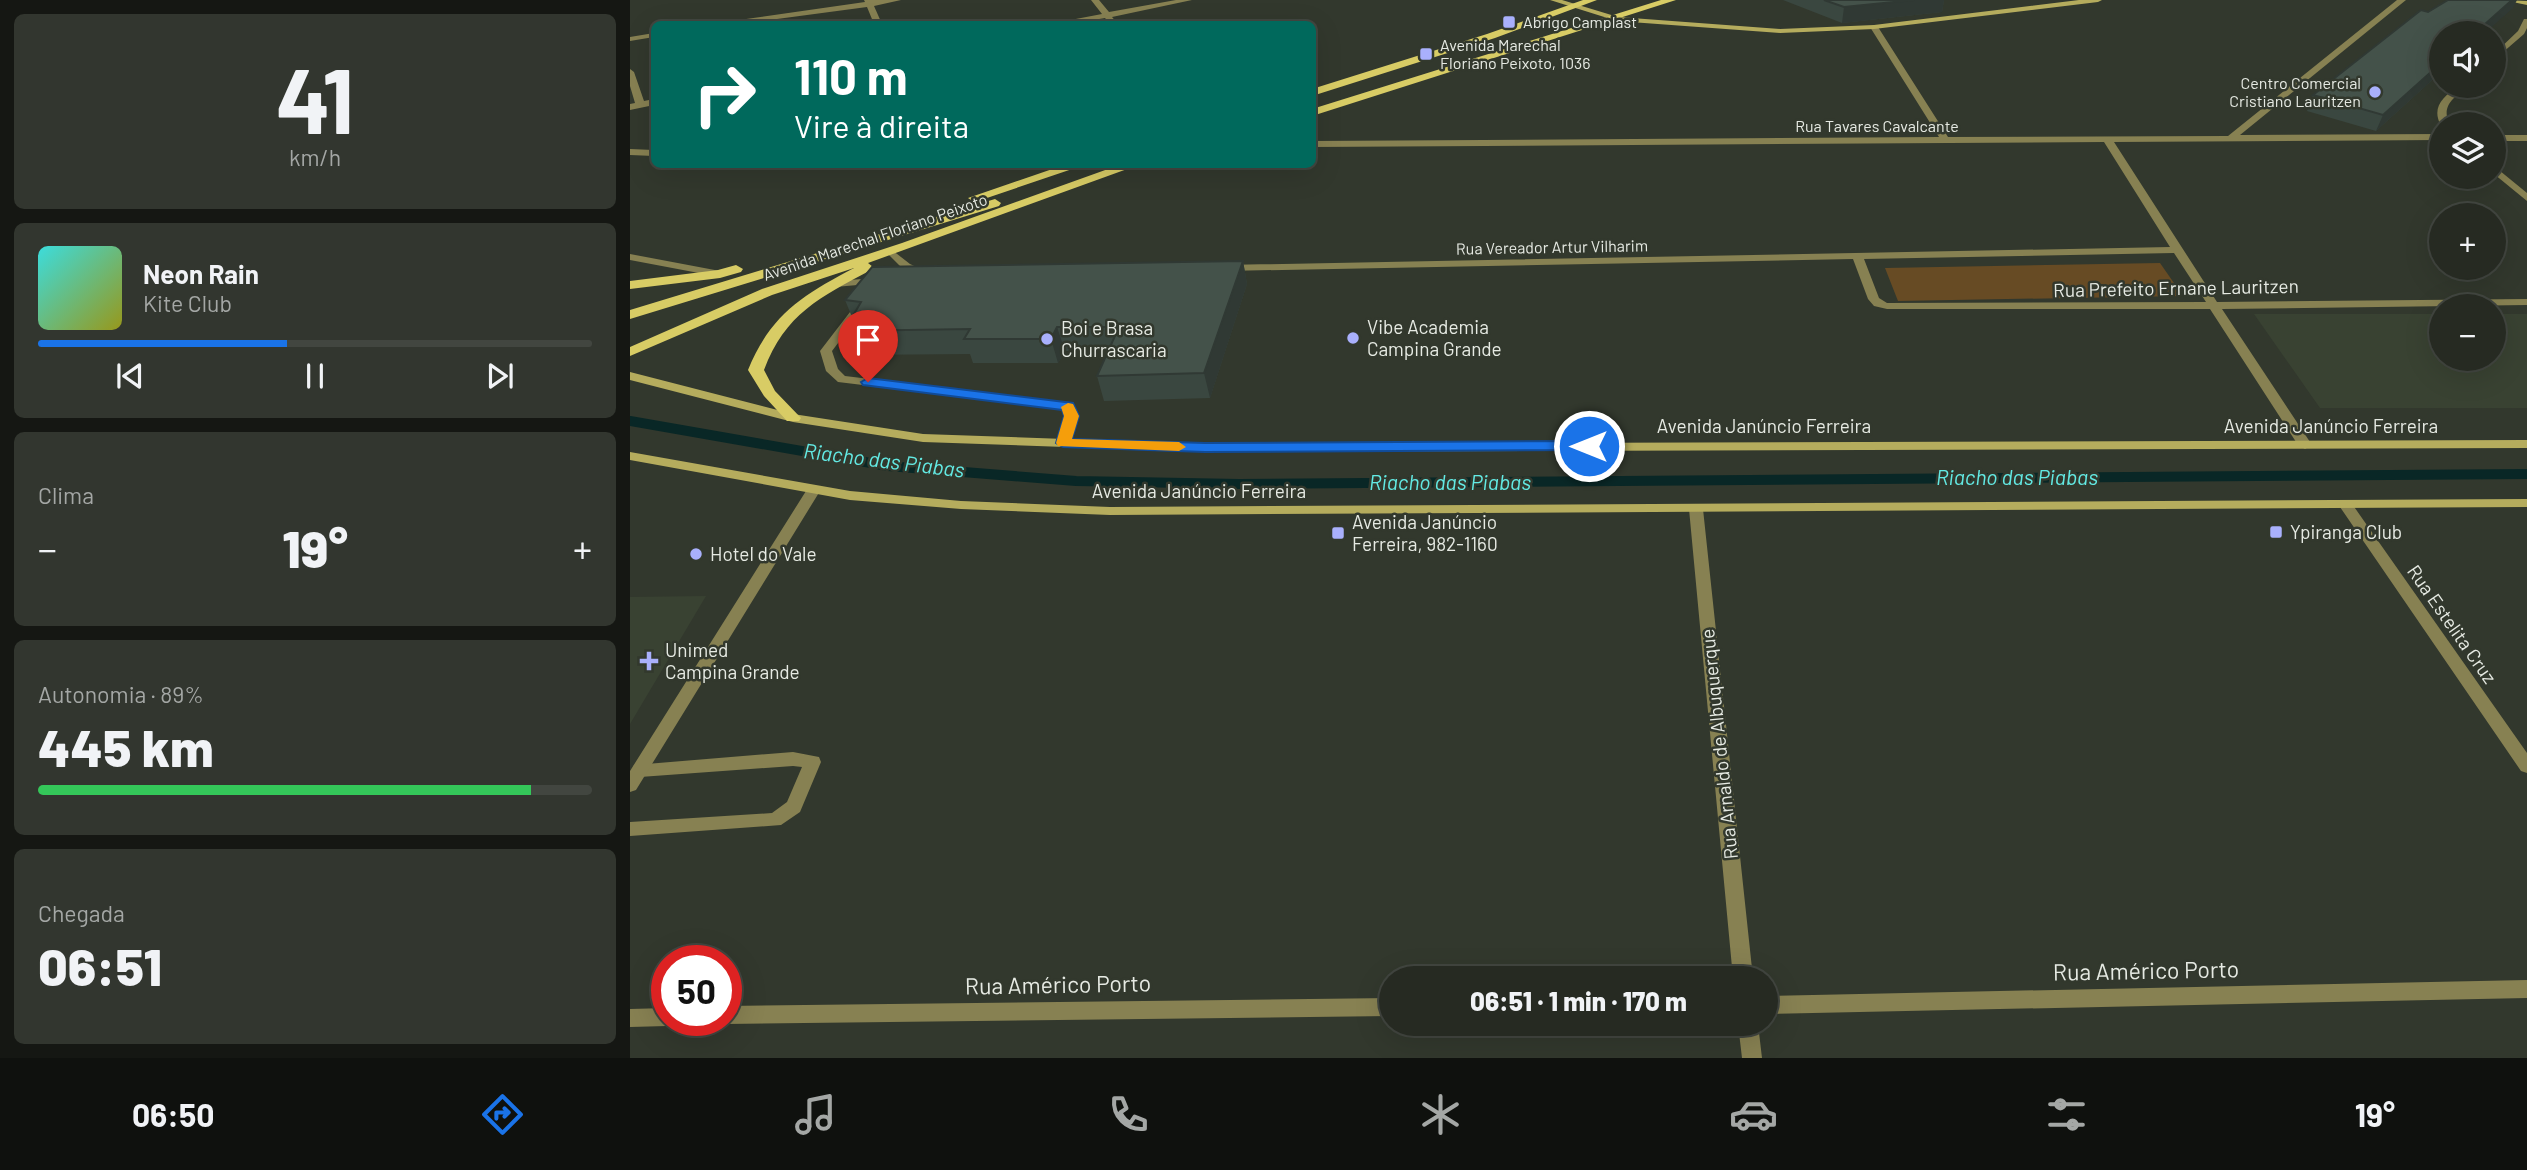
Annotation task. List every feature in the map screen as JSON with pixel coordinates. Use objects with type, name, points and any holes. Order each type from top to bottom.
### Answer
[{"type":"main road","points":[[1555,0],[1617,19],[1780,31],[1874,27],[2098,0]]},
{"type":"main road","points":[[1316,92],[1491,36],[1592,0]]},
{"type":"main road","points":[[1316,112],[1671,0]]},
{"type":"main road","points":[[2507,0],[2527,3]]},
{"type":"main road","name":"Avenida Marechal Floriano Peixoto","points":[[630,285],[720,274],[1068,168]]},
{"type":"main road","points":[[630,315],[1014,197],[1119,168]]},
{"type":"main road","name":"Avenida Marechal Floriano Peixoto","points":[[630,352],[767,292],[896,250],[1123,168]]},
{"type":"main road","points":[[793,418],[769,393],[756,370],[764,346],[780,322],[802,302],[896,250]]},
{"type":"main road","name":"Avenida Janúncio Ferreira","points":[[630,376],[793,418],[923,438],[1205,447],[2527,444]]},
{"type":"main road","name":"Avenida Janúncio Ferreira","points":[[630,456],[676,461],[813,491],[959,504],[1110,511],[2527,503]]},
{"type":"street","points":[[744,21],[897,0]]},
{"type":"street","points":[[1095,0],[1111,21]]},
{"type":"street","points":[[1075,21],[1188,0]]},
{"type":"street","points":[[2231,138],[2402,0]]},
{"type":"street","points":[[869,2],[877,21]]},
{"type":"street","points":[[2506,48],[2524,32],[2527,21]]},
{"type":"street","points":[[1874,27],[1946,141]]},
{"type":"street","points":[[630,39],[651,36]]},
{"type":"street","points":[[630,72],[635,106]]},
{"type":"street","name":"Rua Tavares Cavalcante","points":[[1316,144],[2429,137]]},
{"type":"street","points":[[2506,138],[2527,138]]},
{"type":"street","points":[[2108,140],[2175,250],[2214,304],[2305,445]]},
{"type":"street","points":[[630,152],[651,153]]},
{"type":"street","points":[[2506,180],[2527,198]]},
{"type":"street","points":[[896,250],[906,266],[930,273],[905,277]]},
{"type":"street","name":"Rua Vereador Artur Vilharim","points":[[1218,268],[2175,250]]},
{"type":"street","name":"Rua Prefeito Ernane Lauritzen","points":[[1857,256],[1874,299],[1878,304],[1887,306],[2086,307],[2527,302]]},
{"type":"street","points":[[630,257],[720,274]]},
{"type":"street","points":[[835,284],[886,280],[826,351],[832,371],[842,379],[1068,406],[1071,416],[1063,443]]},
{"type":"street","points":[[635,778],[813,491]]},
{"type":"street","name":"Rua Estelita Cruz","points":[[2345,504],[2527,766]]},
{"type":"street","name":"Rua Arnaldo de Albuquerque","points":[[1696,509],[1742,966]]},
{"type":"street","points":[[630,828],[775,820],[794,807],[813,762],[793,760],[635,778]]},
{"type":"street","name":"Rua Américo Porto","points":[[1778,1005],[2527,989]]},
{"type":"street","name":"Rua Américo Porto","points":[[742,1015],[1379,1007]]},
{"type":"street","points":[[630,1018],[651,1017]]},
{"type":"street","points":[[1749,1036],[1752,1058]]},
{"type":"shaded area","points":[[2160,263],[2183,296],[1898,301],[1885,268]]},
{"type":"shaded area","points":[[2254,314],[2429,314],[2429,371],[2506,371],[2506,314],[2527,314],[2527,408],[2320,408]]},
{"type":"shaded area","name":"Unimed Campina Grande","points":[[706,596],[630,724],[630,597]]},
{"type":"building","points":[[1824,0],[1914,0],[1844,7]]},
{"type":"building","name":"Centro Comercial Cristiano Lauritzen","points":[[2448,0],[2512,0],[2488,21],[2429,21],[2429,74],[2383,115],[2313,95],[2421,10],[2428,12]]},
{"type":"building","name":"Boi e Brasa Churrascaria","points":[[1243,261],[1204,373],[1097,376],[1119,327],[1057,327],[1051,339],[964,339],[970,329],[844,331],[861,302],[845,300],[872,267]]},
{"type":"waterway","name":"Riacho das Piabas","points":[[630,421],[888,466],[1076,481],[1239,484],[2527,474]]},
{"type":"slow traffic","points":[[1068,407],[1071,416],[1063,443],[1179,447]]},
{"type":"place","name":"Abrigo Camplast","points":[[1509,22]]},
{"type":"place","name":"Avenida Marechal Floriano Peixoto, 1036","points":[[1426,54]]},
{"type":"place","name":"Centro Comercial Cristiano Lauritzen","points":[[2375,92]]},
{"type":"place","name":"Vibe Academia Campina Grande","points":[[1353,338]]},
{"type":"place","name":"Boi e Brasa Churrascaria","points":[[1047,339]]},
{"type":"place","name":"Ypiranga Club","points":[[2276,532]]},
{"type":"place","name":"Avenida Janúncio Ferreira, 982-1160","points":[[1338,533]]},
{"type":"place","name":"Hotel do Vale","points":[[696,554]]},
{"type":"place","name":"Unimed Campina Grande","points":[[649,661]]},
{"type":"route","points":[[868,382],[1068,406],[1071,416],[1063,443],[1205,447],[1589,446]]}]
